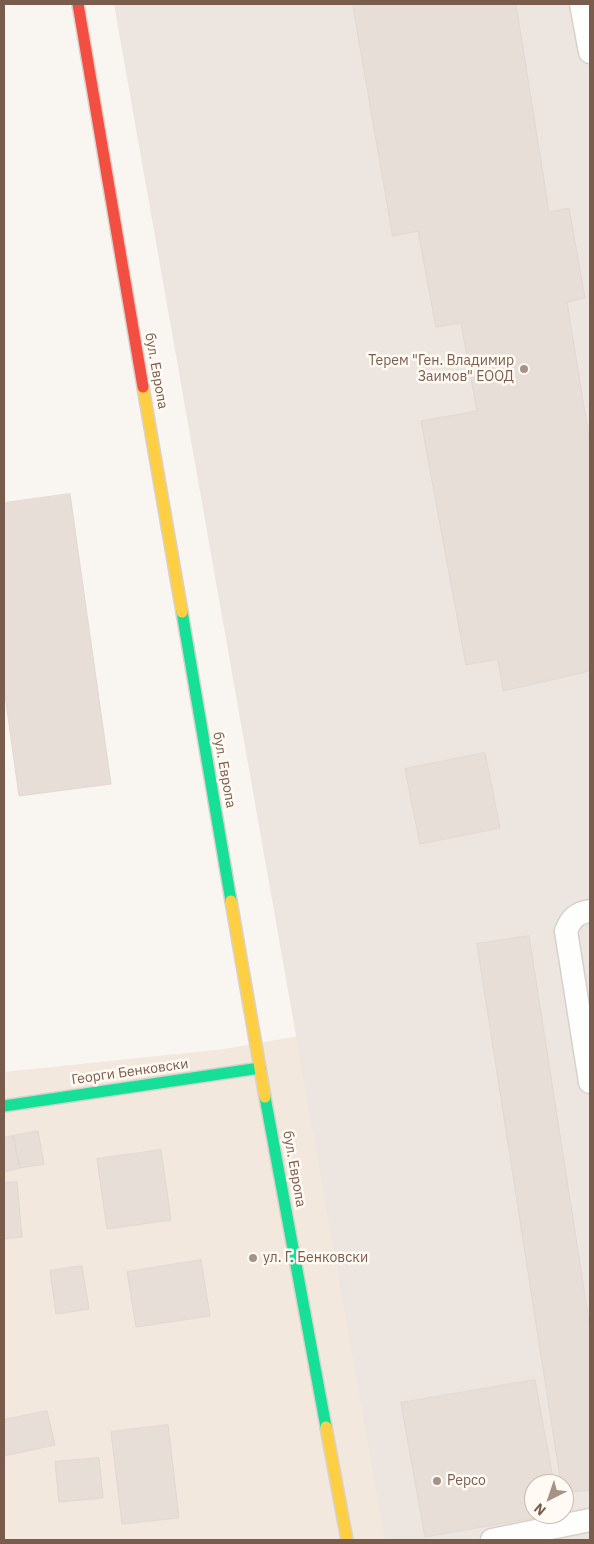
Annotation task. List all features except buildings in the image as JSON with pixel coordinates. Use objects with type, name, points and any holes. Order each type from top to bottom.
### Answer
[{"type":"street","name":"бул. Европа","points":[[78,4],[260,1068],[347,1540]]},
{"type":"street","name":"Георги Бенковски","points":[[4,1106],[260,1068]]},
{"type":"lane","points":[[582,4],[590,52]]},
{"type":"lane","points":[[590,910],[579,912],[570,922],[566,931],[590,1082]]},
{"type":"lane","points":[[492,1540],[590,1520]]},
{"type":"shaded area","points":[[114,4],[590,4],[590,1540],[385,1540]]},
{"type":"shaded area","points":[[332,1030],[415,1540],[4,1540],[4,1072],[225,1049]]},
{"type":"traffic: fast","points":[[182,612],[231,901]]},
{"type":"traffic: fast","points":[[4,1106],[260,1068]]},
{"type":"traffic: fast","points":[[265,1097],[326,1427]]},
{"type":"traffic: slow","points":[[143,387],[182,612]]},
{"type":"traffic: slow","points":[[231,901],[265,1097]]},
{"type":"traffic: slow","points":[[326,1427],[347,1540]]},
{"type":"traffic: jam","points":[[78,4],[143,387]]},
{"type":"place","name":"Терем \"Ген. Владимир Заимов\" ЕООД","points":[[524,369]]},
{"type":"place","name":"ул. Г. Бенковски","points":[[253,1258]]},
{"type":"place","name":"Pepco","points":[[437,1481]]}]
